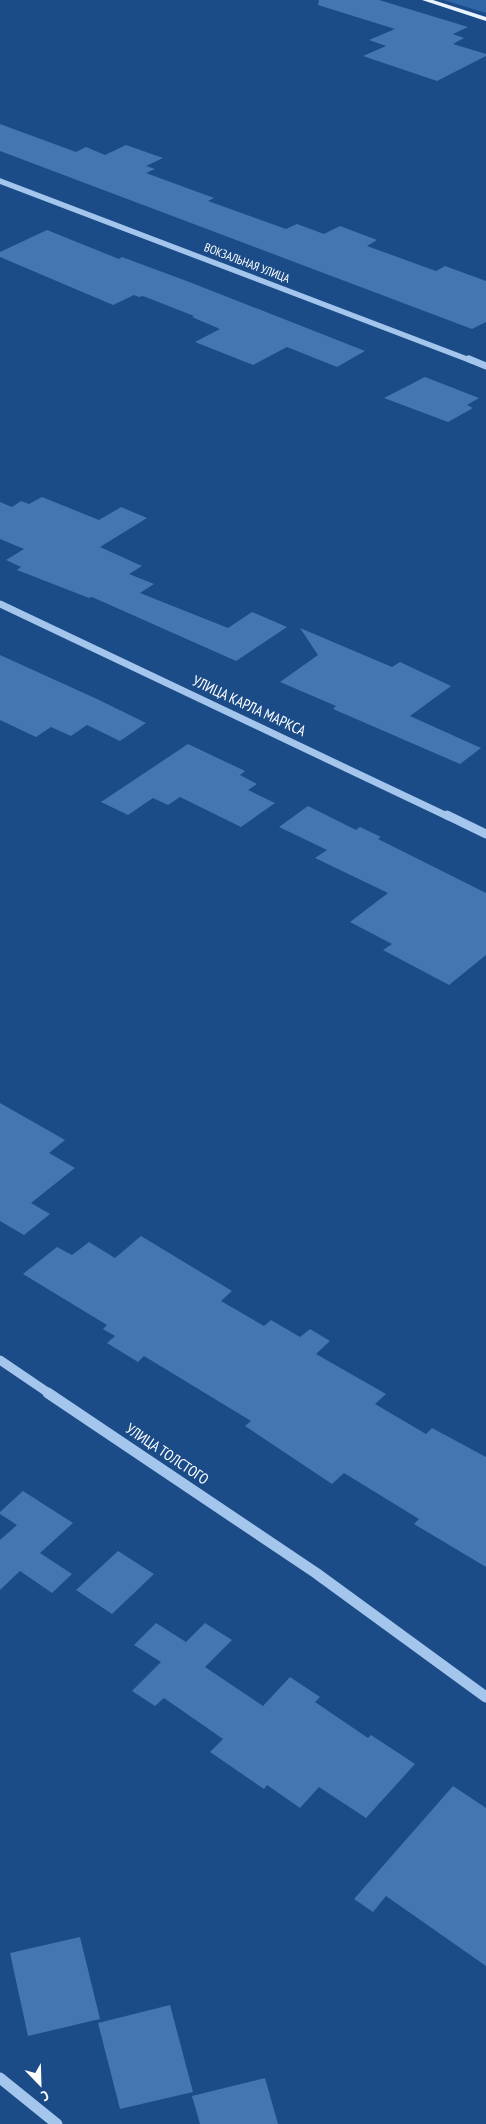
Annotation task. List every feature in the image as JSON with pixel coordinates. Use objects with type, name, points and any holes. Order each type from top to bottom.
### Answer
[{"type":"main road","points":[[426,0],[486,19]]},
{"type":"street","name":"ВОКЗАЛЬНАЯ УЛИЦА","points":[[0,181],[486,366]]},
{"type":"street","name":"УЛИЦА КАРЛА МАРКСА","points":[[0,604],[486,834]]},
{"type":"street","name":"УЛИЦА ТОЛСТОГО","points":[[0,1360],[308,1567],[486,1697]]},
{"type":"street","points":[[0,2078],[57,2124]]},
{"type":"shaded area","points":[[444,0],[486,0],[486,13]]},
{"type":"building","points":[[319,0],[379,0],[468,27],[453,34],[464,38],[453,44],[486,54],[486,56],[437,81],[363,56],[386,46],[369,40],[395,29],[318,5]]},
{"type":"building","points":[[0,124],[76,152],[86,147],[105,155],[126,145],[163,158],[146,166],[155,169],[146,173],[214,198],[208,201],[286,229],[297,224],[324,234],[340,226],[377,240],[367,246],[436,271],[445,266],[486,281],[486,322],[472,329],[0,151]]},
{"type":"building","points":[[47,230],[119,259],[122,257],[192,283],[365,351],[337,367],[287,347],[253,365],[195,342],[220,329],[192,317],[194,316],[143,296],[134,295],[113,305],[0,257],[0,252]]},
{"type":"building","points":[[425,377],[479,398],[467,405],[473,408],[448,422],[384,398]]},
{"type":"building","points":[[42,497],[99,520],[121,507],[147,518],[100,547],[142,566],[129,574],[154,584],[140,593],[228,628],[252,612],[287,627],[236,661],[92,597],[89,598],[17,570],[21,567],[6,560],[24,549],[0,539],[0,502],[12,507],[21,501],[29,504]]},
{"type":"building","points":[[300,628],[392,667],[400,662],[451,686],[410,716],[481,748],[460,764],[333,709],[336,706],[280,682],[318,655]]},
{"type":"building","points":[[0,655],[146,723],[120,741],[87,725],[71,736],[51,727],[36,737],[0,720]]},
{"type":"building","points":[[188,744],[245,771],[240,775],[257,784],[248,790],[275,803],[241,827],[180,797],[168,805],[153,798],[128,815],[101,802]]},
{"type":"building","points":[[308,806],[356,830],[360,827],[381,837],[378,839],[486,893],[486,955],[449,985],[383,950],[392,944],[350,922],[388,893],[315,858],[327,850],[279,827]]},
{"type":"building","points":[[0,1103],[65,1140],[49,1153],[75,1168],[31,1203],[50,1214],[24,1235],[0,1221]]},
{"type":"building","points":[[141,1236],[232,1291],[221,1301],[264,1326],[271,1320],[300,1337],[310,1329],[330,1341],[316,1354],[386,1394],[375,1404],[426,1434],[432,1428],[486,1457],[486,1567],[414,1524],[419,1519],[344,1473],[332,1484],[245,1426],[251,1421],[144,1356],[138,1362],[107,1343],[115,1336],[103,1329],[107,1325],[23,1274],[57,1247],[72,1255],[89,1242],[115,1258]]},
{"type":"building","points":[[23,1491],[73,1523],[40,1553],[72,1574],[52,1593],[20,1571],[0,1590],[0,1540],[17,1525],[0,1514],[0,1512]]},
{"type":"building","points":[[118,1551],[154,1574],[112,1614],[76,1590]]},
{"type":"building","points":[[156,1623],[186,1642],[205,1623],[232,1640],[205,1667],[263,1706],[290,1677],[320,1697],[315,1702],[368,1738],[371,1735],[415,1764],[366,1818],[319,1787],[300,1808],[267,1785],[264,1789],[210,1752],[223,1739],[164,1698],[155,1706],[132,1691],[161,1662],[134,1645]]},
{"type":"building","points":[[453,1786],[486,1808],[486,1966],[386,1896],[373,1912],[354,1899]]},
{"type":"building","points":[[80,1937],[100,2019],[28,2036],[10,1953]]},
{"type":"building","points":[[170,2005],[193,2092],[120,2109],[98,2023]]},
{"type":"building","points":[[265,2078],[278,2124],[200,2124],[192,2096]]}]
